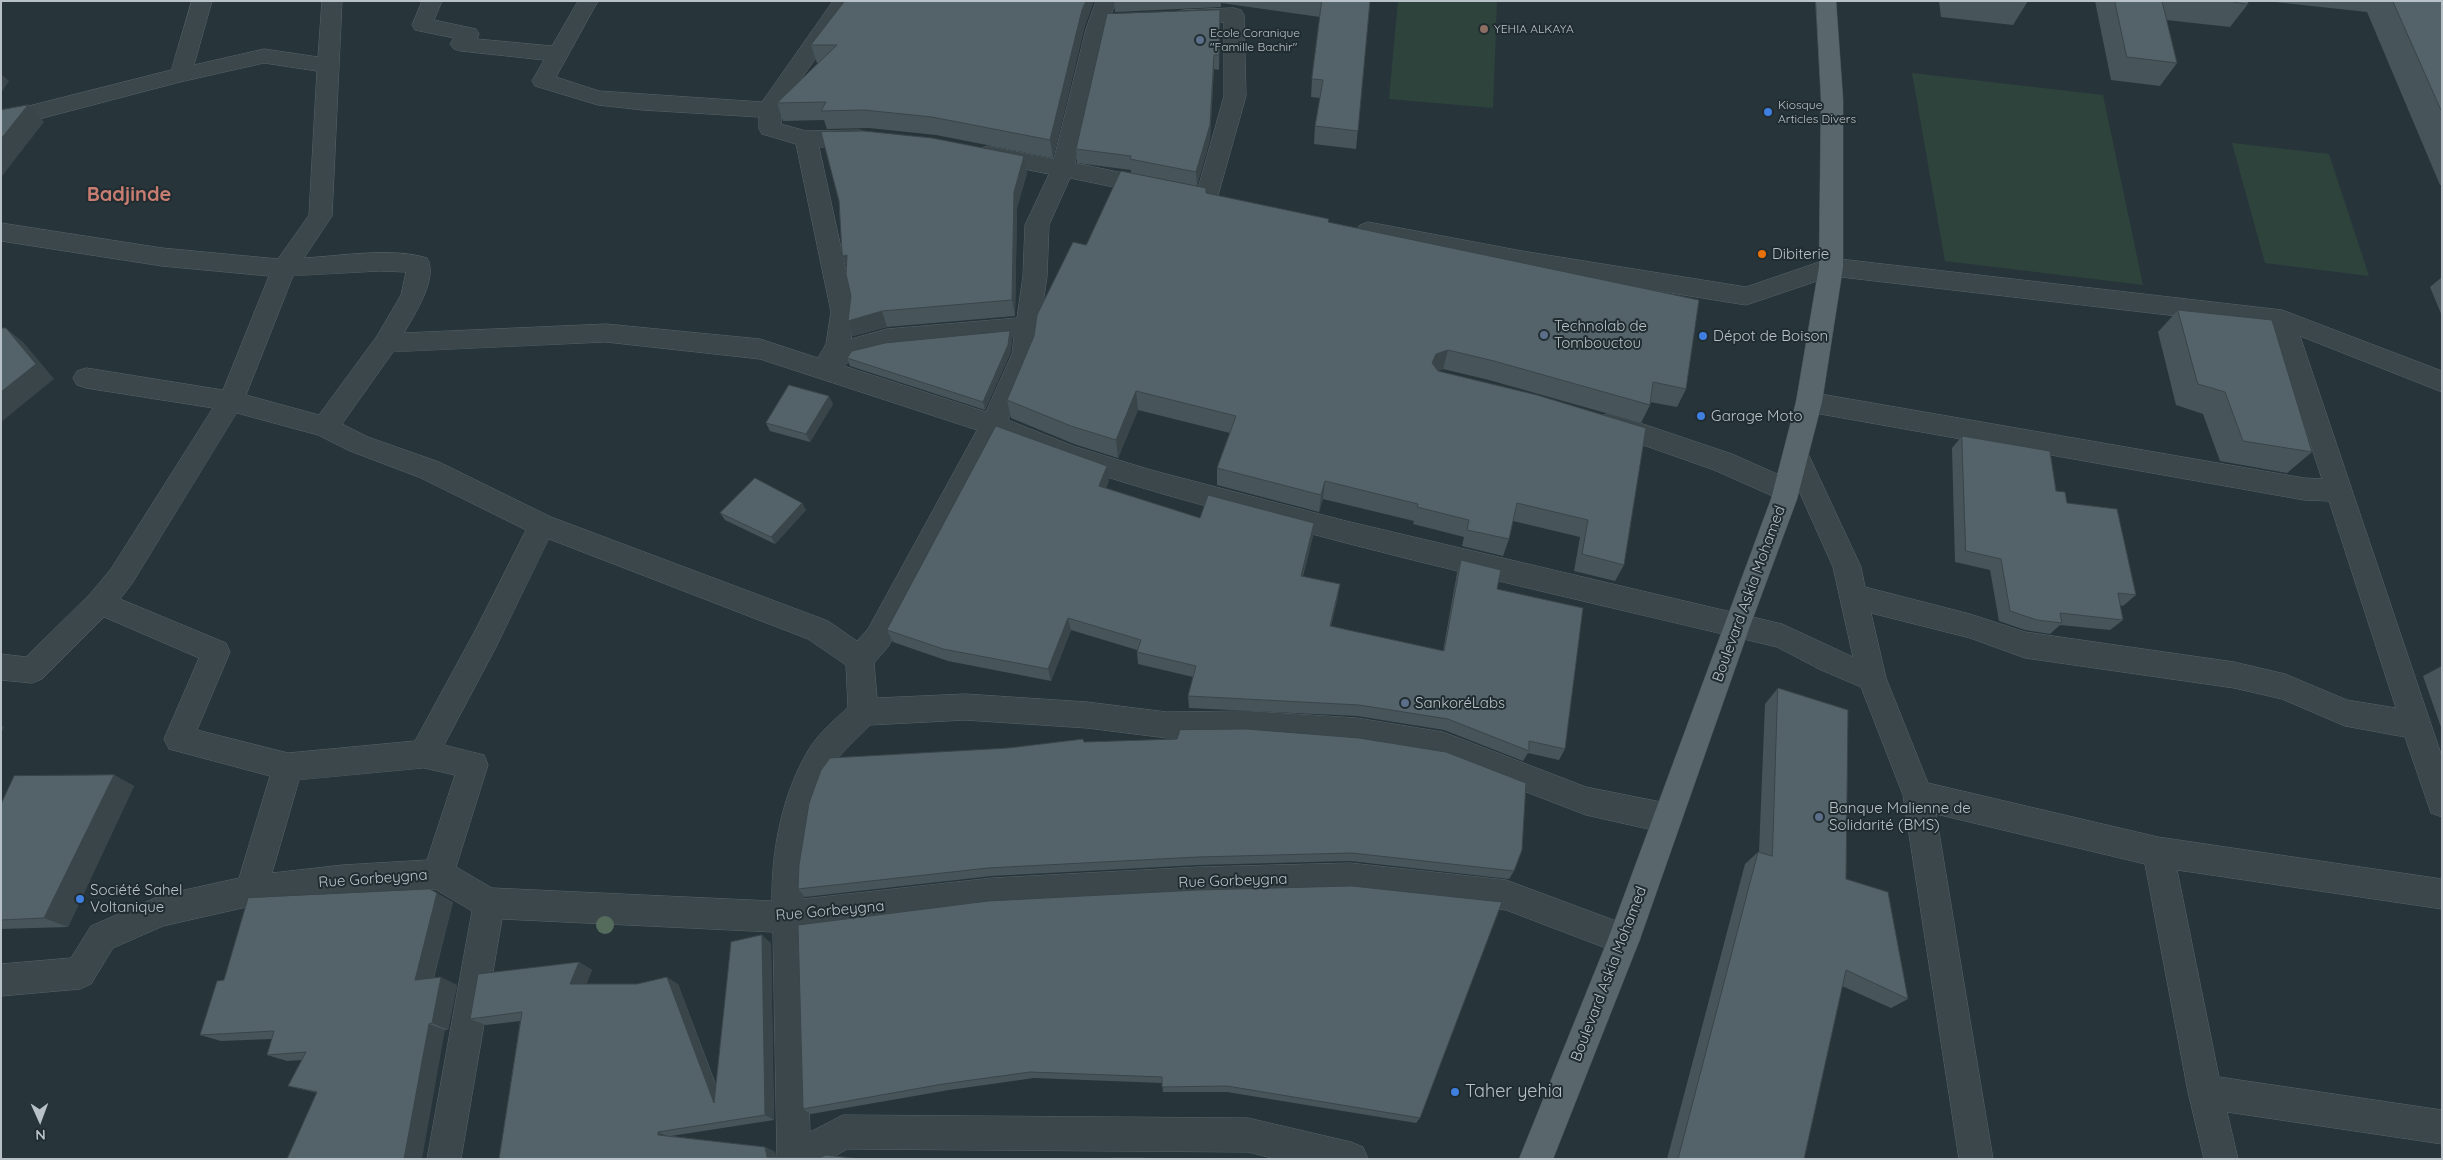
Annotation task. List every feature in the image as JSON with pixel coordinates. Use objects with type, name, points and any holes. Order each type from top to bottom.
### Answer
[{"type":"main road","name":"Boulevard Askia Mohamed","points":[[1536,1159],[1624,939],[1666,818],[1786,490],[1796,454],[1809,402],[1831,267],[1832,99],[1826,1]]},
{"type":"street","points":[[180,75],[202,1]]},
{"type":"street","points":[[1,667],[32,670],[100,603],[121,577],[231,401],[284,268],[320,216],[332,1]]},
{"type":"street","points":[[432,1],[422,25],[469,34],[460,44],[560,54]]},
{"type":"street","points":[[588,1],[560,54],[543,81],[598,98],[733,106],[770,111]]},
{"type":"street","points":[[846,1],[771,105],[770,129],[806,139],[878,139]]},
{"type":"street","points":[[863,712],[860,659],[878,638],[993,425],[1024,354],[1035,276],[1037,225],[1062,168],[1108,14]]},
{"type":"street","points":[[966,150],[1199,197],[1235,96],[1234,15],[1166,18]]},
{"type":"street","points":[[1,121],[180,75],[264,56],[327,65]]},
{"type":"street","points":[[806,139],[830,241],[843,312],[838,344],[825,369]]},
{"type":"street","points":[[1347,227],[1522,260],[1746,296],[1831,267],[2282,319],[2442,382]]},
{"type":"street","points":[[1,232],[162,257],[284,268],[380,262],[419,264],[412,295],[386,343],[325,427]]},
{"type":"street","points":[[2282,319],[2442,803]]},
{"type":"street","points":[[825,369],[846,350],[887,339],[1028,326]]},
{"type":"street","points":[[386,343],[606,333],[760,349],[993,425],[1067,455],[1151,481],[1346,532],[1782,636],[1830,661],[1872,678]]},
{"type":"street","points":[[86,378],[231,401],[325,427],[359,444],[430,470],[542,524],[818,630],[860,659]]},
{"type":"street","points":[[1809,402],[2304,489],[2339,492]]},
{"type":"street","points":[[1592,418],[1653,437],[1722,462],[1786,490]]},
{"type":"street","points":[[1796,454],[1847,567],[1872,678],[1918,794],[1976,1159]]},
{"type":"street","points":[[424,754],[485,640],[542,524]]},
{"type":"street","points":[[1854,596],[1970,626],[2025,645],[2234,675],[2285,687],[2346,713],[2416,724]]},
{"type":"street","points":[[100,603],[216,652],[179,739],[288,767],[424,754],[473,765],[438,874]]},
{"type":"street","points":[[1351,1159],[1248,1135],[843,1132],[796,1159],[787,871],[803,795],[822,755],[863,712],[965,706],[1087,715],[1167,725],[1247,724],[1357,732],[1443,746],[1586,800],[1666,818]]},
{"type":"street","points":[[251,891],[288,767]]},
{"type":"street","points":[[1918,794],[2158,852],[2442,894]]},
{"type":"street","points":[[2158,852],[2221,1159]]},
{"type":"street","name":"Rue Gorbeygna","points":[[1,980],[80,973],[102,937],[162,911],[251,891],[343,880],[438,874],[488,903],[787,917],[992,893],[1198,882],[1350,878],[1506,895],[1624,939]]},
{"type":"street","points":[[444,1159],[488,903]]},
{"type":"street","points":[[2206,1092],[2442,1127]]},
{"type":"green space","points":[[1398,1],[1497,1],[1493,108],[1389,99]]},
{"type":"green space","points":[[1912,73],[2103,95],[2143,285],[1945,261]]},
{"type":"green space","points":[[2232,143],[2329,154],[2369,276],[2265,263]]},
{"type":"building","points":[[845,1],[1086,1],[1082,10],[1050,140],[932,117],[864,110],[821,111],[826,102],[777,103],[837,45],[811,45]]},
{"type":"building","points":[[1322,1],[1370,1],[1358,131],[1315,126],[1323,80],[1312,79]]},
{"type":"building","points":[[2115,1],[2162,1],[2177,63],[2127,57]]},
{"type":"building","points":[[2227,1],[2248,1],[2248,4]]},
{"type":"building","points":[[2393,1],[2442,1],[2442,112]]},
{"type":"building","points":[[1220,10],[1219,55],[1214,55],[1210,125],[1196,172],[1130,159],[1131,156],[1076,149],[1107,14]]},
{"type":"building","points":[[28,105],[1,139],[1,110]]},
{"type":"building","points":[[864,131],[932,138],[1024,156],[1014,192],[1012,300],[882,311],[848,321],[851,296],[846,274],[847,255],[843,256],[842,253],[839,201],[821,132]]},
{"type":"building","points":[[1121,171],[1206,188],[1206,193],[1329,219],[1328,222],[1699,300],[1686,389],[1653,382],[1650,405],[1448,350],[1436,354],[1432,363],[1438,371],[1537,395],[1646,428],[1624,565],[1582,554],[1588,520],[1517,503],[1509,539],[1467,530],[1469,520],[1417,507],[1418,504],[1325,481],[1321,495],[1217,468],[1236,416],[1136,391],[1116,440],[1071,426],[1007,400],[1034,336],[1037,315],[1073,242],[1086,245]]},
{"type":"building","points":[[2178,310],[2272,320],[2312,452],[2243,441],[2225,392],[2198,384]]},
{"type":"building","points":[[1,328],[6,328],[36,364],[1,392]]},
{"type":"building","points":[[1010,331],[1008,345],[983,402],[847,358],[852,351],[885,343]]},
{"type":"building","points":[[789,385],[829,396],[806,434],[766,423]]},
{"type":"building","points":[[996,426],[1107,466],[1099,486],[1200,518],[1208,495],[1314,523],[1301,576],[1340,584],[1330,626],[1444,651],[1461,560],[1501,570],[1497,589],[1583,608],[1565,749],[1529,741],[1529,751],[1448,719],[1359,705],[1188,696],[1196,666],[1137,652],[1141,640],[1068,618],[1048,669],[943,649],[887,630]]},
{"type":"building","points":[[1962,436],[2050,451],[2056,491],[2065,492],[2067,503],[2117,509],[2136,595],[2118,593],[2123,620],[2060,613],[2062,623],[2037,620],[2010,611],[2001,559],[1966,551]]},
{"type":"building","points":[[755,478],[802,503],[771,537],[720,513]]},
{"type":"building","points":[[1778,688],[1848,710],[1846,879],[1888,892],[1908,999],[1846,970],[1804,1159],[1678,1159],[1758,852],[1772,856]]},
{"type":"building","points":[[1247,729],[1359,738],[1446,752],[1526,783],[1522,850],[1514,871],[1352,853],[1198,857],[988,868],[798,889],[799,865],[809,803],[821,770],[830,758],[1008,748],[1083,739],[1084,742],[1177,739],[1180,730]]},
{"type":"building","points":[[114,775],[44,918],[1,920],[1,804],[14,776]]},
{"type":"building","points":[[1352,886],[1502,902],[1420,1118],[1227,1086],[1162,1087],[1162,1077],[1030,1072],[943,1084],[803,1109],[798,925],[988,901],[1198,890]]},
{"type":"building","points":[[430,889],[437,893],[415,980],[441,977],[432,1023],[429,1024],[404,1159],[287,1159],[317,1092],[288,1086],[306,1052],[267,1055],[274,1031],[200,1035],[217,981],[224,980],[248,898]]},
{"type":"building","points":[[762,935],[765,1115],[658,1132],[658,1135],[765,1147],[767,1157],[821,1157],[826,1155],[860,1159],[499,1159],[522,1012],[470,1019],[478,974],[579,962],[570,984],[637,984],[667,977],[714,1103],[731,942]]},
{"type":"building","points":[[1145,1158],[1146,1159],[1111,1159]]},
{"type":"place","name":"YEHIA ALKAYA","points":[[1484,29]]},
{"type":"place","name":"Ecole Coranique \"Famille Bachir\"","points":[[1200,40]]},
{"type":"place","name":"Kiosque Articles Divers","points":[[1768,112]]},
{"type":"place","name":"Dibiterie","points":[[1762,254]]},
{"type":"place","name":"Technolab de Tombouctou","points":[[1544,335]]},
{"type":"place","name":"Dépot de Boison","points":[[1703,336]]},
{"type":"place","name":"Garage Moto","points":[[1701,416]]},
{"type":"place","name":"SankoréLabs","points":[[1405,703]]},
{"type":"place","name":"Banque Malienne de Solidarité (BMS)","points":[[1819,817]]},
{"type":"place","name":"Société Sahel Voltanique","points":[[80,899]]},
{"type":"place","name":"Taher yehia","points":[[1455,1092]]},
{"type":"district","name":"Badjinde","points":[[129,195]]}]
